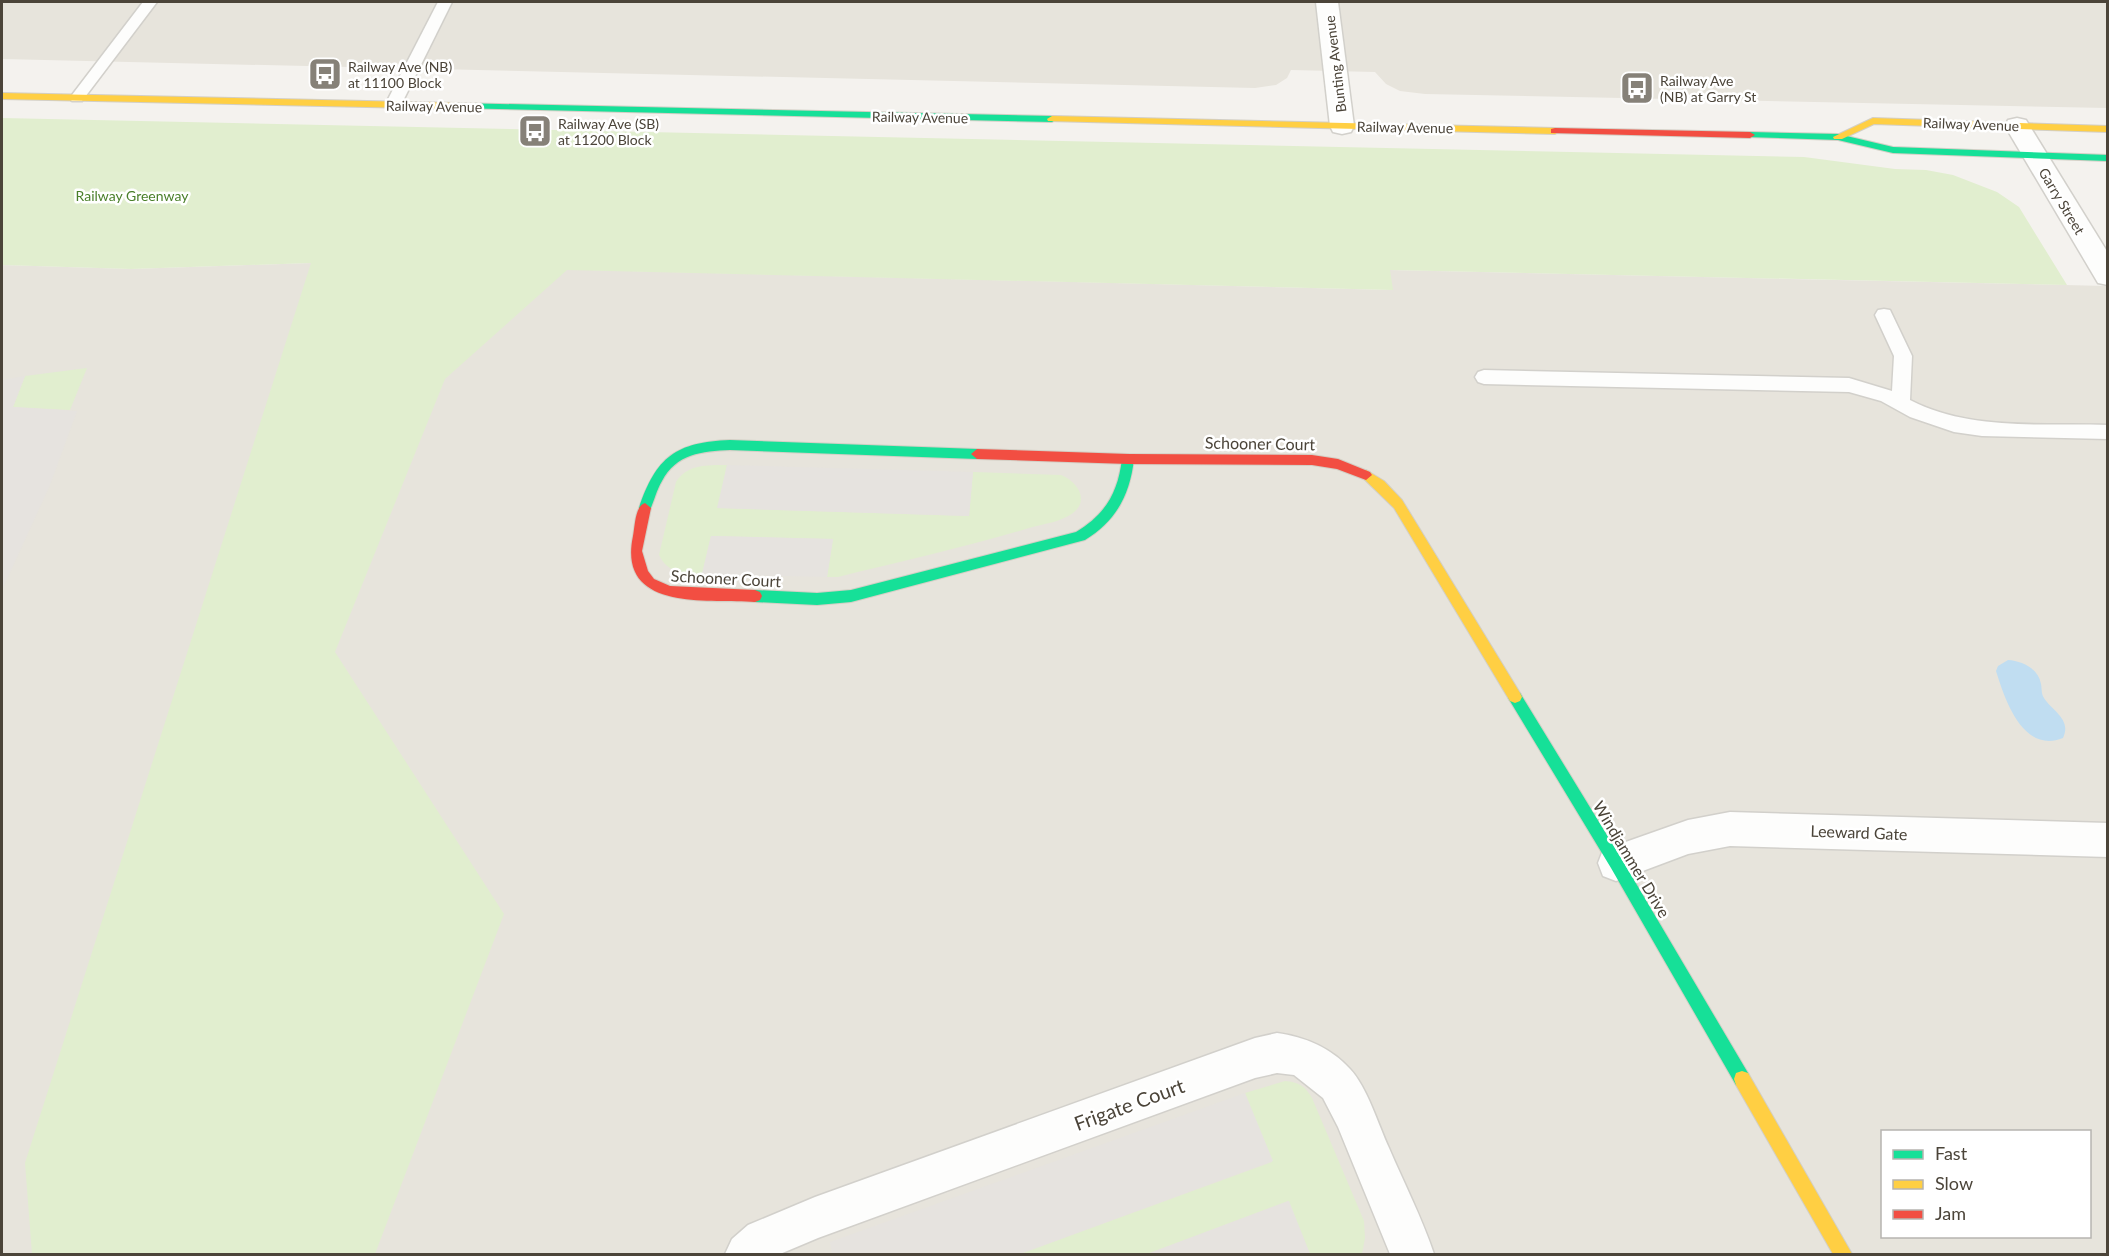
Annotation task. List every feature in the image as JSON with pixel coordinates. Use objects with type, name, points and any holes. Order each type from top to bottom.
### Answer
[{"type":"street","name":"Bunting Avenue","points":[[1327,2],[1342,126]]},
{"type":"street","name":"Railway Avenue","points":[[2,96],[1838,137],[1893,150],[2108,158]]},
{"type":"street","name":"Railway Avenue","points":[[1838,137],[1873,121],[2108,129]]},
{"type":"street","name":"Garry Street","points":[[2017,126],[2108,276]]},
{"type":"street","name":"Schooner Court","points":[[1128,459],[1127,482],[1123,494],[1108,515],[1092,530],[1080,536],[851,596],[817,598],[669,592],[658,590],[646,581],[637,562],[636,551],[656,474],[668,460],[691,447],[730,445],[1128,459],[1328,460],[1353,467],[1384,487]]},
{"type":"street","name":"Windjammer Drive","points":[[1384,487],[1398,504],[1616,863],[1843,1254]]},
{"type":"street","name":"Leeward Gate","points":[[1616,863],[1688,837],[1730,829],[2108,840]]},
{"type":"street","name":"Frigate Court","points":[[747,1254],[763,1240],[815,1218],[1255,1058],[1277,1053],[1300,1056],[1319,1068],[1337,1084],[1353,1113],[1412,1254]]},
{"type":"lane","points":[[77,99],[150,2]]},
{"type":"lane","points":[[393,105],[445,2]]},
{"type":"lane","points":[[1884,315],[1903,357],[1901,403]]},
{"type":"lane","points":[[1484,377],[1829,384],[1872,391],[1936,420],[1969,428],[2108,432]]},
{"type":"shaded area","points":[[2,2],[2108,2],[2107,108],[1425,94],[1400,91],[1386,84],[1375,72],[1291,70],[1287,78],[1276,85],[1255,88],[2,59]]},
{"type":"shaded area","points":[[311,263],[1392,290],[1389,270],[2107,286],[2107,1254],[2,1254],[2,265],[131,269]]},
{"type":"shaded area","points":[[25,376],[13,407],[77,411],[50,485],[2,590],[2,380]]},
{"type":"shaded area","points":[[727,465],[973,472],[969,516],[717,508]]},
{"type":"shaded area","points":[[711,536],[833,539],[827,577],[702,574]]},
{"type":"shaded area","points":[[1245,1093],[1273,1161],[1020,1254],[832,1254],[830,1242]]},
{"type":"shaded area","points":[[1289,1201],[1310,1254],[1147,1254]]},
{"type":"green space","name":"Railway Greenway","points":[[2,118],[1804,157],[1895,169],[1926,170],[1953,175],[1997,192],[2019,207],[2067,285],[1390,270],[1393,290],[567,270],[445,379],[335,652],[504,914],[375,1254],[32,1254],[25,1163],[311,263],[131,269],[2,265]]},
{"type":"green space","points":[[87,368],[70,410],[13,407],[25,376]]},
{"type":"green space","points":[[727,465],[718,508],[969,516],[973,472],[1061,475],[1076,486],[1081,502],[1073,513],[1057,521],[838,577],[827,577],[833,539],[711,536],[702,574],[683,573],[672,569],[659,555],[676,482],[686,472],[698,467]]},
{"type":"green space","points":[[1285,1081],[1301,1085],[1312,1098],[1364,1221],[1365,1238],[1362,1254],[1310,1254],[1288,1201],[1147,1254],[1020,1254],[1272,1162],[1245,1093]]},
{"type":"water","points":[[2008,660],[2024,664],[2037,674],[2044,698],[2063,720],[2065,731],[2063,738],[2049,741],[2037,738],[2018,721],[2005,696],[1996,671],[1998,666]]},
{"type":"traffic: fast","points":[[457,106],[1052,119]]},
{"type":"traffic: fast","points":[[1750,135],[1838,137],[1893,150],[2108,158]]},
{"type":"traffic: fast","points":[[645,508],[657,477],[665,466],[674,458],[698,448],[730,445],[977,454]]},
{"type":"traffic: fast","points":[[755,596],[817,599],[851,596],[1080,536],[1101,522],[1115,505],[1124,484],[1128,459]]},
{"type":"traffic: fast","points":[[1515,697],[1616,863],[1742,1079]]},
{"type":"traffic: slow","points":[[2,96],[457,106]]},
{"type":"traffic: slow","points":[[1052,119],[1555,131]]},
{"type":"traffic: slow","points":[[1838,137],[1873,121],[2108,129]]},
{"type":"traffic: slow","points":[[1366,475],[1380,485],[1398,504],[1515,697]]},
{"type":"traffic: slow","points":[[1742,1079],[1843,1254]]},
{"type":"traffic: jam","points":[[1555,131],[1750,135]]},
{"type":"traffic: jam","points":[[977,454],[1128,459],[1312,460],[1338,464],[1366,475]]},
{"type":"traffic: jam","points":[[645,508],[636,551],[642,573],[649,583],[669,592],[755,596]]},
{"type":"place","name":"Railway Ave (NB) at 11100 Block","points":[[325,74]]},
{"type":"place","name":"Railway Ave (NB) at Garry St","points":[[1637,88]]},
{"type":"place","name":"Railway Ave (SB) at 11200 Block","points":[[535,131]]}]
